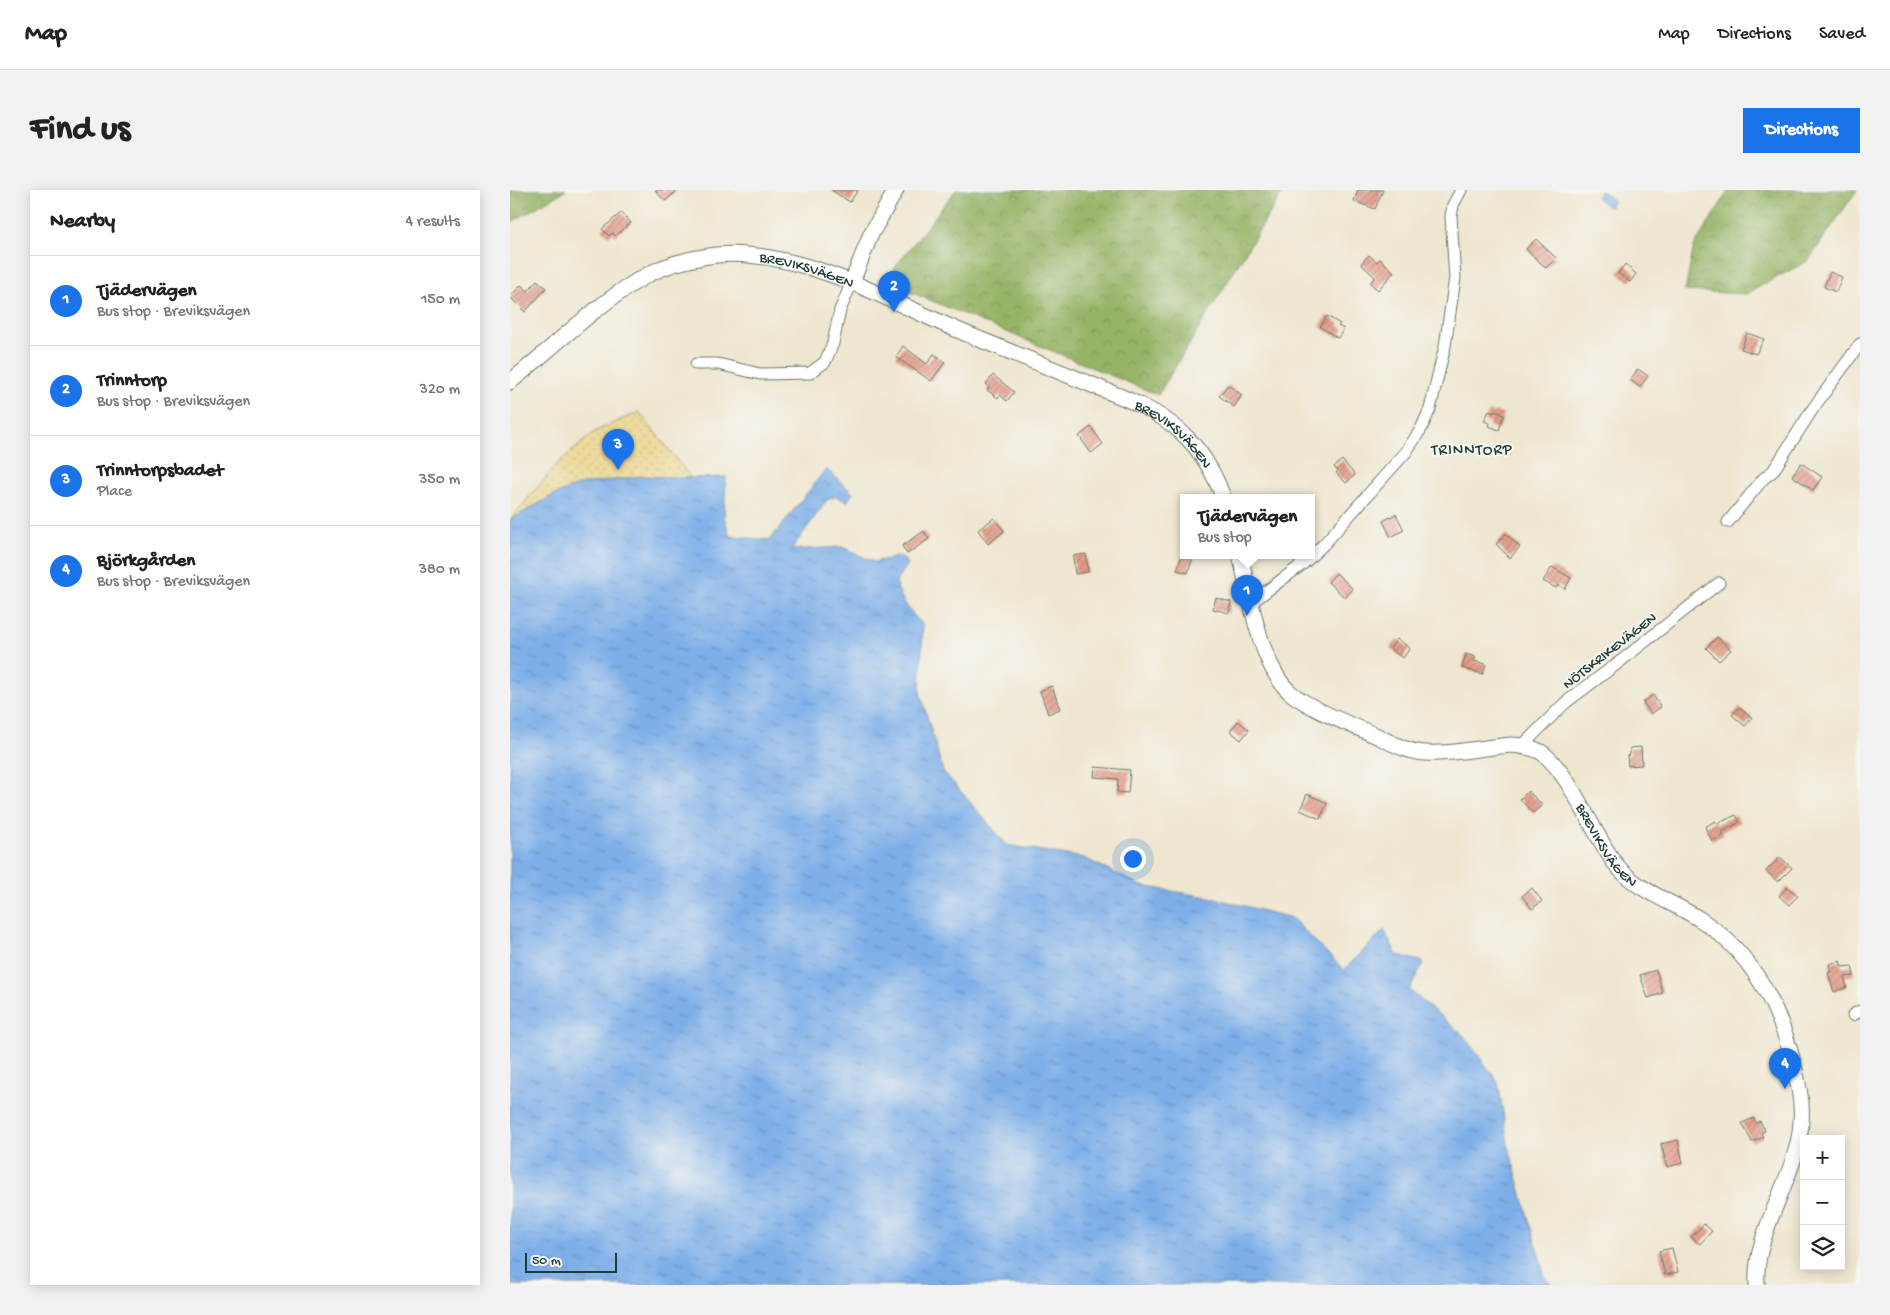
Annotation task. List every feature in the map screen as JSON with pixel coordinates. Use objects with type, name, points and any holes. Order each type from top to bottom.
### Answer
[{"type":"main road","points":[[852,282],[871,234],[896,190]]},
{"type":"main road","name":"BREVIKSVÄGEN","points":[[510,382],[615,297],[653,272],[705,256],[732,254],[770,259],[804,266],[852,282],[971,336],[1141,405],[1180,431],[1196,448],[1215,475],[1222,494]]},
{"type":"main road","name":"BREVIKSVÄGEN","points":[[1241,559],[1260,636],[1274,671],[1284,686],[1296,697],[1344,722],[1404,748],[1418,752],[1435,753],[1496,746],[1522,746],[1539,752],[1556,766],[1602,844],[1623,872],[1652,893],[1700,919],[1730,942],[1755,972],[1778,1014],[1789,1045],[1798,1081],[1801,1122],[1797,1148],[1757,1266],[1757,1285]]},
{"type":"street","points":[[1315,553],[1406,452],[1421,429],[1430,409],[1445,346],[1456,278],[1451,217],[1453,205],[1461,190]]},
{"type":"street","points":[[696,364],[718,364],[760,374],[810,373],[824,362],[830,350],[840,310],[852,282]]},
{"type":"street","points":[[1728,522],[1763,479],[1773,471],[1814,408],[1860,344]]},
{"type":"street","points":[[1252,602],[1308,559]]},
{"type":"street","name":"NÖTSKRIKEVÄGEN","points":[[1522,746],[1565,703],[1719,583]]},
{"type":"green space","points":[[510,190],[566,190],[510,223]]},
{"type":"green space","points":[[956,190],[1284,190],[1158,395],[884,281]]},
{"type":"green space","points":[[1729,190],[1857,190],[1808,261],[1746,294],[1685,291],[1694,246]]},
{"type":"sand","points":[[639,412],[691,478],[642,476],[579,485],[552,496],[510,520],[558,463],[596,431]]},
{"type":"water","points":[[1601,191],[1614,201],[1609,208],[1596,197]]},
{"type":"water","points":[[826,469],[853,493],[847,502],[836,496],[827,500],[791,550],[842,547],[874,562],[901,556],[908,564],[896,581],[903,600],[923,625],[920,692],[943,771],[1007,845],[1084,858],[1142,886],[1213,898],[1292,918],[1344,970],[1384,930],[1397,955],[1424,962],[1409,990],[1463,1035],[1498,1082],[1508,1144],[1544,1274],[1551,1285],[510,1285],[510,520],[552,496],[579,485],[642,476],[726,477],[724,517],[730,536],[770,540]]},
{"type":"building","points":[[655,190],[678,190],[665,201]]},
{"type":"building","points":[[831,190],[858,190],[850,202]]},
{"type":"building","points":[[1358,190],[1383,190],[1375,209],[1354,201]]},
{"type":"building","points":[[622,212],[631,223],[615,236],[613,233],[609,236],[602,229]]},
{"type":"building","points":[[1536,239],[1556,258],[1546,268],[1526,249]]},
{"type":"building","points":[[1369,255],[1377,262],[1380,259],[1394,272],[1378,290],[1370,283],[1375,277],[1361,264]]},
{"type":"building","points":[[1625,264],[1636,274],[1630,282],[1618,273]]},
{"type":"building","points":[[1830,272],[1842,277],[1836,292],[1824,287]]},
{"type":"building","points":[[537,280],[546,288],[525,312],[510,297],[521,285],[528,291]]},
{"type":"building","points":[[1327,316],[1340,324],[1338,326],[1344,329],[1338,338],[1320,327]]},
{"type":"building","points":[[1747,333],[1764,339],[1756,354],[1741,349]]},
{"type":"building","points":[[903,346],[927,364],[934,354],[945,362],[931,381],[896,357]]},
{"type":"building","points":[[1638,369],[1648,376],[1640,387],[1630,380]]},
{"type":"building","points":[[993,375],[1014,392],[1007,401],[1000,395],[998,398],[987,390],[989,387],[986,384]]},
{"type":"building","points":[[1228,385],[1242,395],[1234,407],[1219,396]]},
{"type":"building","points":[[1489,411],[1494,413],[1495,411],[1504,415],[1499,430],[1489,426],[1490,423],[1484,421]]},
{"type":"building","points":[[1091,427],[1103,444],[1091,453],[1079,436]]},
{"type":"building","points":[[1342,460],[1355,475],[1346,483],[1336,473],[1338,471],[1334,467]]},
{"type":"building","points":[[1801,463],[1822,477],[1813,490],[1792,476]]},
{"type":"building","points":[[1396,514],[1404,530],[1391,537],[1383,521]]},
{"type":"building","points":[[994,518],[1004,531],[988,544],[978,530]]},
{"type":"building","points":[[924,531],[929,539],[907,554],[902,546]]},
{"type":"building","points":[[1506,534],[1520,547],[1510,558],[1496,544]]},
{"type":"building","points":[[1086,554],[1088,572],[1075,574],[1073,556]]},
{"type":"building","points":[[1181,559],[1193,559],[1188,573],[1177,570]]},
{"type":"building","points":[[1552,567],[1571,578],[1565,589],[1558,585],[1556,588],[1543,581]]},
{"type":"building","points":[[1336,573],[1353,589],[1345,598],[1328,582]]},
{"type":"building","points":[[1216,598],[1231,602],[1229,613],[1213,609]]},
{"type":"building","points":[[1717,637],[1731,650],[1719,661],[1706,648]]},
{"type":"building","points":[[1397,639],[1410,648],[1403,658],[1390,649]]},
{"type":"building","points":[[1466,654],[1476,657],[1474,661],[1486,664],[1483,674],[1462,668]]},
{"type":"building","points":[[1052,686],[1060,709],[1048,714],[1040,691]]},
{"type":"building","points":[[1653,695],[1661,707],[1651,714],[1643,702]]},
{"type":"building","points":[[1739,707],[1752,718],[1745,726],[1732,715]]},
{"type":"building","points":[[1238,721],[1249,730],[1241,740],[1230,731]]},
{"type":"building","points":[[1641,747],[1642,765],[1628,766],[1627,756],[1630,755],[1630,748]]},
{"type":"building","points":[[1095,767],[1130,770],[1128,793],[1117,792],[1118,779],[1094,777]]},
{"type":"building","points":[[1528,791],[1542,805],[1533,813],[1520,799]]},
{"type":"building","points":[[1307,794],[1327,803],[1320,819],[1300,810]]},
{"type":"building","points":[[1736,815],[1740,822],[1722,832],[1724,835],[1712,841],[1705,827],[1715,821],[1717,824]]},
{"type":"building","points":[[1780,857],[1792,868],[1778,882],[1766,871]]},
{"type":"building","points":[[1787,887],[1798,896],[1789,905],[1779,896]]},
{"type":"building","points":[[1532,888],[1542,901],[1532,909],[1522,896]]},
{"type":"building","points":[[1840,961],[1842,967],[1852,966],[1854,976],[1844,977],[1847,987],[1834,992],[1828,973],[1831,972],[1829,964]]},
{"type":"building","points":[[1656,970],[1663,993],[1648,998],[1640,975]]},
{"type":"building","points":[[1754,1118],[1756,1123],[1760,1121],[1765,1131],[1761,1133],[1763,1137],[1752,1142],[1742,1123]]},
{"type":"building","points":[[1678,1140],[1683,1163],[1667,1167],[1661,1144]]},
{"type":"building","points":[[1704,1224],[1712,1231],[1700,1244],[1691,1237]]},
{"type":"building","points":[[1672,1248],[1678,1272],[1665,1275],[1659,1251]]},
{"type":"place","name":"Trinntorp","points":[[894,312]]},
{"type":"place","name":"Trinntorpsbadet","points":[[618,470]]},
{"type":"place","name":"Tjädervägen","points":[[1247,616]]},
{"type":"place","name":"Björkgården","points":[[1785,1089]]},
{"type":"district","name":"TRINNTORP","points":[[1472,448]]}]
